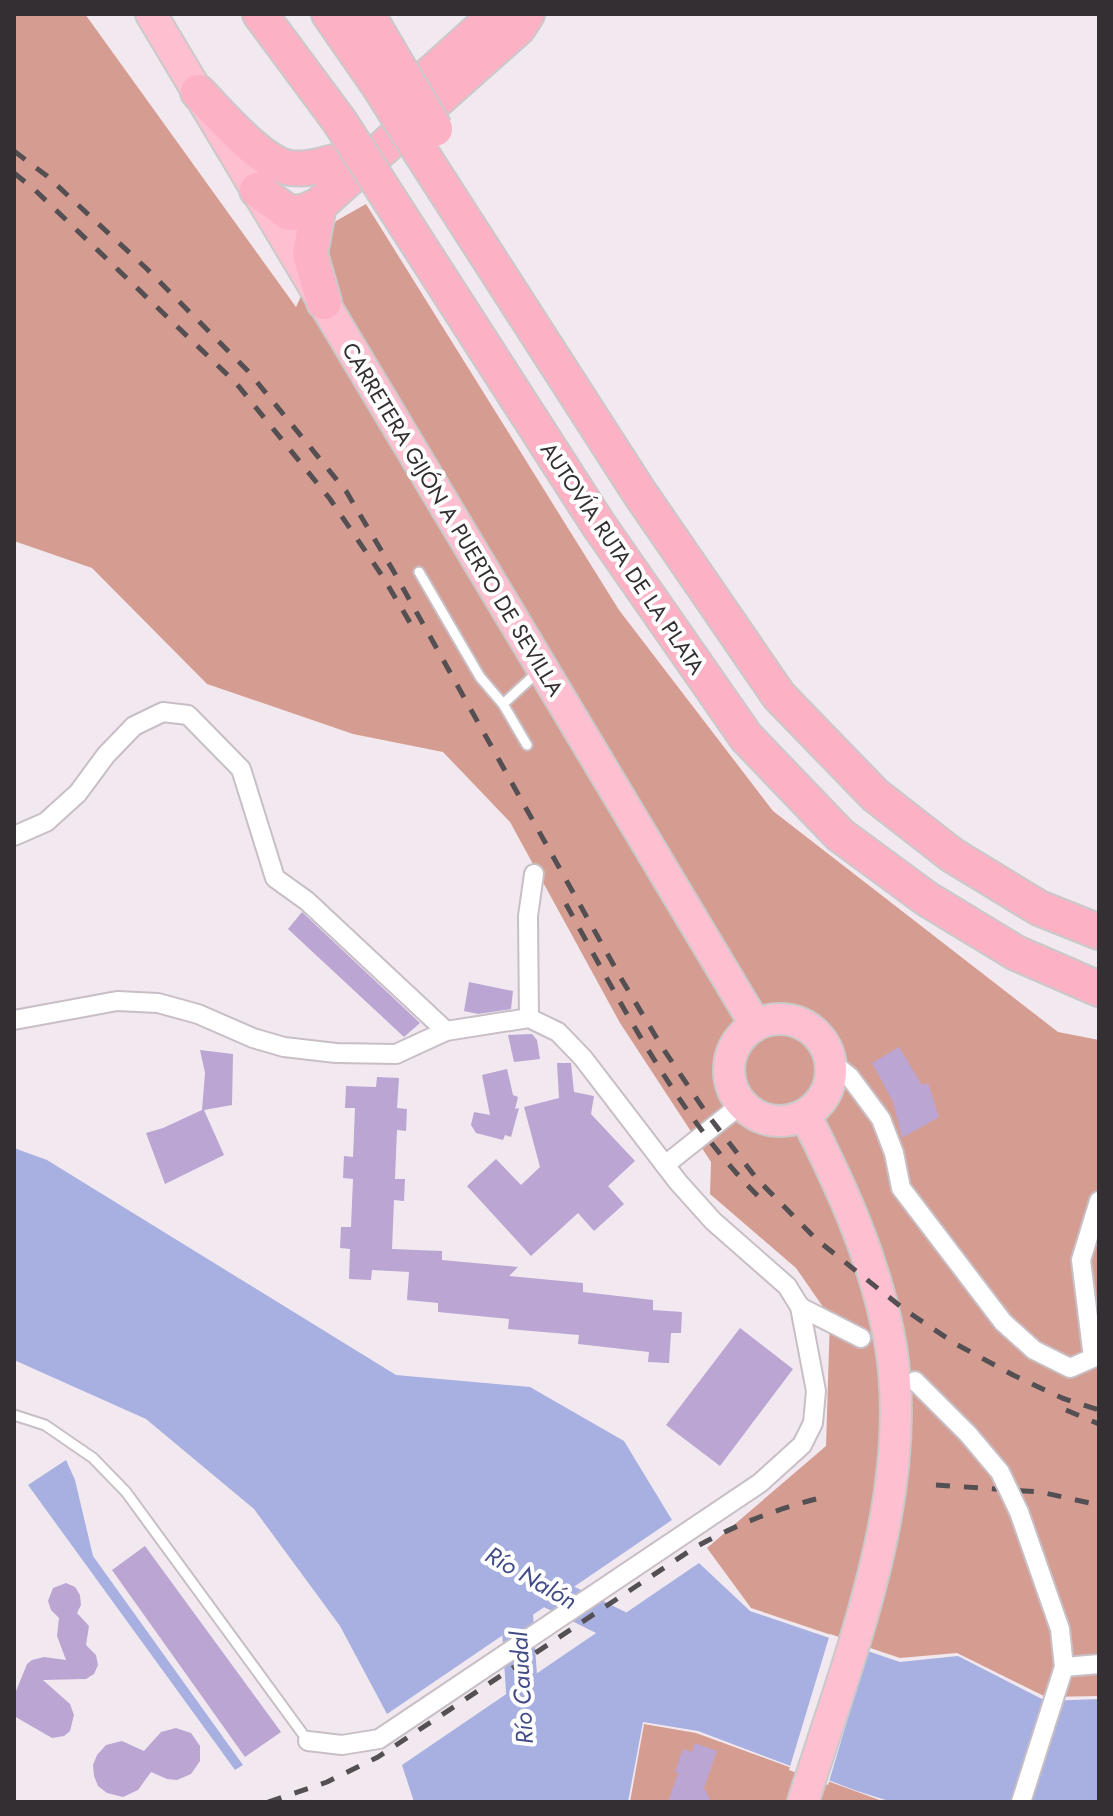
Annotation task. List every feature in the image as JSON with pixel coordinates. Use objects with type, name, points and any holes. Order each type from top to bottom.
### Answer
[{"type":"highway","points":[[151,14],[257,190],[312,232],[310,254],[324,302]]},
{"type":"highway","name":"AUTOVÍA RUTA DE LA PLATA","points":[[260,14],[340,122],[598,524],[746,737],[840,835],[927,899],[1016,953],[1099,989]]},
{"type":"highway","points":[[329,14],[390,78]]},
{"type":"highway","points":[[367,14],[390,78],[639,492],[779,696],[875,795],[964,862],[1039,908],[1099,932]]},
{"type":"highway","points":[[298,219],[334,162],[497,14]]},
{"type":"highway","points":[[298,219],[518,28],[527,14]]},
{"type":"highway","points":[[198,92],[243,137],[286,168],[306,169],[334,162]]},
{"type":"highway","name":"CARRETERA GIJÓN A PUERTO DE SEVILLA","points":[[298,219],[324,302],[755,1024]]},
{"type":"highway","points":[[774,1018],[794,1020],[811,1029],[824,1043],[831,1062],[830,1083],[821,1101],[805,1115],[778,1122],[752,1113],[733,1093],[728,1067],[736,1042],[755,1024],[774,1018]]},
{"type":"highway","points":[[803,1802],[867,1595],[888,1504],[895,1425],[891,1350],[877,1283],[837,1177],[805,1115]]},
{"type":"street","points":[[14,836],[46,822],[78,793],[106,755],[134,726],[163,712],[188,715],[241,769],[275,878],[307,901],[446,1031]]},
{"type":"street","points":[[529,1018],[528,916],[534,874]]},
{"type":"street","points":[[14,1020],[117,1001],[158,1003],[198,1014],[274,1044],[336,1053],[396,1054],[446,1031],[529,1018],[558,1032],[583,1058],[665,1165],[713,1221],[787,1286],[800,1307],[816,1391],[813,1423],[802,1445],[760,1483],[379,1739],[342,1745],[308,1741]]},
{"type":"street","points":[[831,1062],[850,1077],[881,1119],[894,1153],[901,1188],[1003,1322],[1034,1350],[1070,1368],[1093,1358],[1081,1260],[1099,1201]]},
{"type":"street","points":[[665,1165],[743,1103]]},
{"type":"street","points":[[800,1307],[861,1338]]},
{"type":"street","points":[[915,1381],[968,1434],[1000,1472],[1019,1512],[1060,1629],[1064,1667],[1021,1802]]},
{"type":"street","points":[[1064,1667],[1099,1664]]},
{"type":"lane","points":[[419,572],[480,677],[503,704],[527,745]]},
{"type":"lane","points":[[503,704],[542,668]]},
{"type":"lane","points":[[14,1415],[45,1425],[93,1458],[126,1492],[308,1741]]},
{"type":"shaded area","points":[[14,14],[85,14],[296,307],[336,221],[366,204],[619,610],[773,811],[1058,1032],[1099,1040],[1099,1696],[1046,1697],[957,1653],[900,1658],[751,1608],[707,1548],[826,1446],[830,1317],[796,1268],[710,1194],[711,1162],[620,1023],[510,822],[443,752],[353,734],[207,684],[92,568],[14,541]]},
{"type":"shaded area","points":[[644,1724],[696,1733],[885,1802],[630,1802]]},
{"type":"water","points":[[14,1148],[47,1160],[396,1375],[530,1387],[624,1441],[672,1520],[387,1714],[340,1626],[254,1509],[146,1419],[14,1360]]},
{"type":"water","points":[[66,1460],[75,1480],[93,1556],[243,1765],[235,1770],[28,1485]]},
{"type":"water","points":[[699,1563],[750,1611],[900,1662],[958,1656],[1046,1701],[1099,1699],[1099,1802],[892,1802],[698,1731],[643,1722],[628,1802],[414,1802],[402,1765]]},
{"type":"pier","points":[[830,1634],[869,1647],[828,1785],[789,1770]]},
{"type":"building","points":[[302,912],[420,1023],[404,1037],[288,929]]},
{"type":"building","points":[[469,982],[513,991],[511,1009],[478,1014],[464,1011]]},
{"type":"building","points":[[532,1034],[537,1040],[540,1059],[514,1062],[508,1035]]},
{"type":"building","points":[[899,1047],[922,1085],[928,1083],[939,1117],[902,1138],[893,1102],[872,1063]]},
{"type":"building","points":[[200,1050],[233,1054],[232,1105],[204,1110],[224,1155],[165,1184],[146,1133],[202,1110],[205,1073]]},
{"type":"building","points":[[557,1063],[571,1063],[574,1092],[594,1096],[591,1114],[635,1161],[608,1186],[624,1204],[594,1231],[578,1213],[531,1256],[467,1186],[496,1159],[521,1185],[540,1167],[524,1107],[559,1098]]},
{"type":"building","points":[[507,1069],[513,1095],[518,1097],[515,1109],[519,1108],[511,1137],[505,1135],[503,1140],[476,1133],[471,1125],[474,1112],[490,1115],[482,1075]]},
{"type":"building","points":[[377,1077],[399,1078],[397,1108],[407,1109],[406,1131],[397,1130],[395,1179],[405,1179],[404,1201],[394,1200],[392,1249],[442,1251],[442,1260],[518,1267],[509,1276],[583,1283],[583,1292],[653,1300],[653,1310],[682,1312],[681,1333],[671,1333],[669,1363],[648,1362],[649,1352],[578,1344],[579,1335],[508,1329],[509,1319],[438,1312],[438,1303],[407,1300],[409,1272],[372,1270],[371,1280],[349,1279],[350,1249],[340,1248],[341,1227],[351,1227],[353,1179],[343,1178],[344,1156],[353,1157],[355,1108],[345,1108],[346,1086],[376,1087]]},
{"type":"building","points":[[740,1328],[793,1369],[720,1466],[666,1425]]},
{"type":"building","points":[[145,1546],[281,1732],[245,1757],[112,1570]]},
{"type":"building","points":[[66,1583],[75,1587],[80,1595],[81,1605],[77,1613],[89,1626],[86,1645],[96,1655],[98,1665],[94,1674],[86,1679],[43,1680],[70,1704],[74,1715],[70,1731],[64,1736],[52,1738],[14,1716],[14,1696],[27,1664],[32,1660],[44,1657],[66,1660],[57,1636],[59,1618],[48,1601],[53,1588]]},
{"type":"building","points":[[176,1728],[191,1733],[200,1746],[200,1761],[191,1774],[177,1780],[151,1772],[138,1790],[123,1797],[107,1793],[98,1786],[93,1765],[106,1745],[122,1741],[144,1751],[161,1732]]},
{"type":"building","points":[[695,1743],[717,1751],[704,1788],[711,1802],[668,1802],[683,1749],[692,1752]]},
{"type":"waterway","name":"Río Nalón","points":[[521,1578],[648,1641]]},
{"type":"waterway","name":"Río Caudal","points":[[515,1582],[529,1802]]},
{"type":"railway","points":[[14,151],[47,176],[147,269],[248,371],[346,491],[662,1047],[707,1114],[757,1179],[816,1239],[905,1310],[956,1344],[1013,1375],[1062,1398],[1099,1410]]},
{"type":"railway","points":[[14,173],[236,383],[330,499],[415,631]]},
{"type":"railway","points":[[566,904],[677,1096],[730,1166],[759,1197]]},
{"type":"railway","points":[[1066,1410],[1099,1424]]},
{"type":"railway","points":[[936,1485],[1040,1492],[1099,1505]]},
{"type":"railway","points":[[268,1802],[327,1782],[378,1757],[694,1548],[759,1517],[828,1496]]}]
